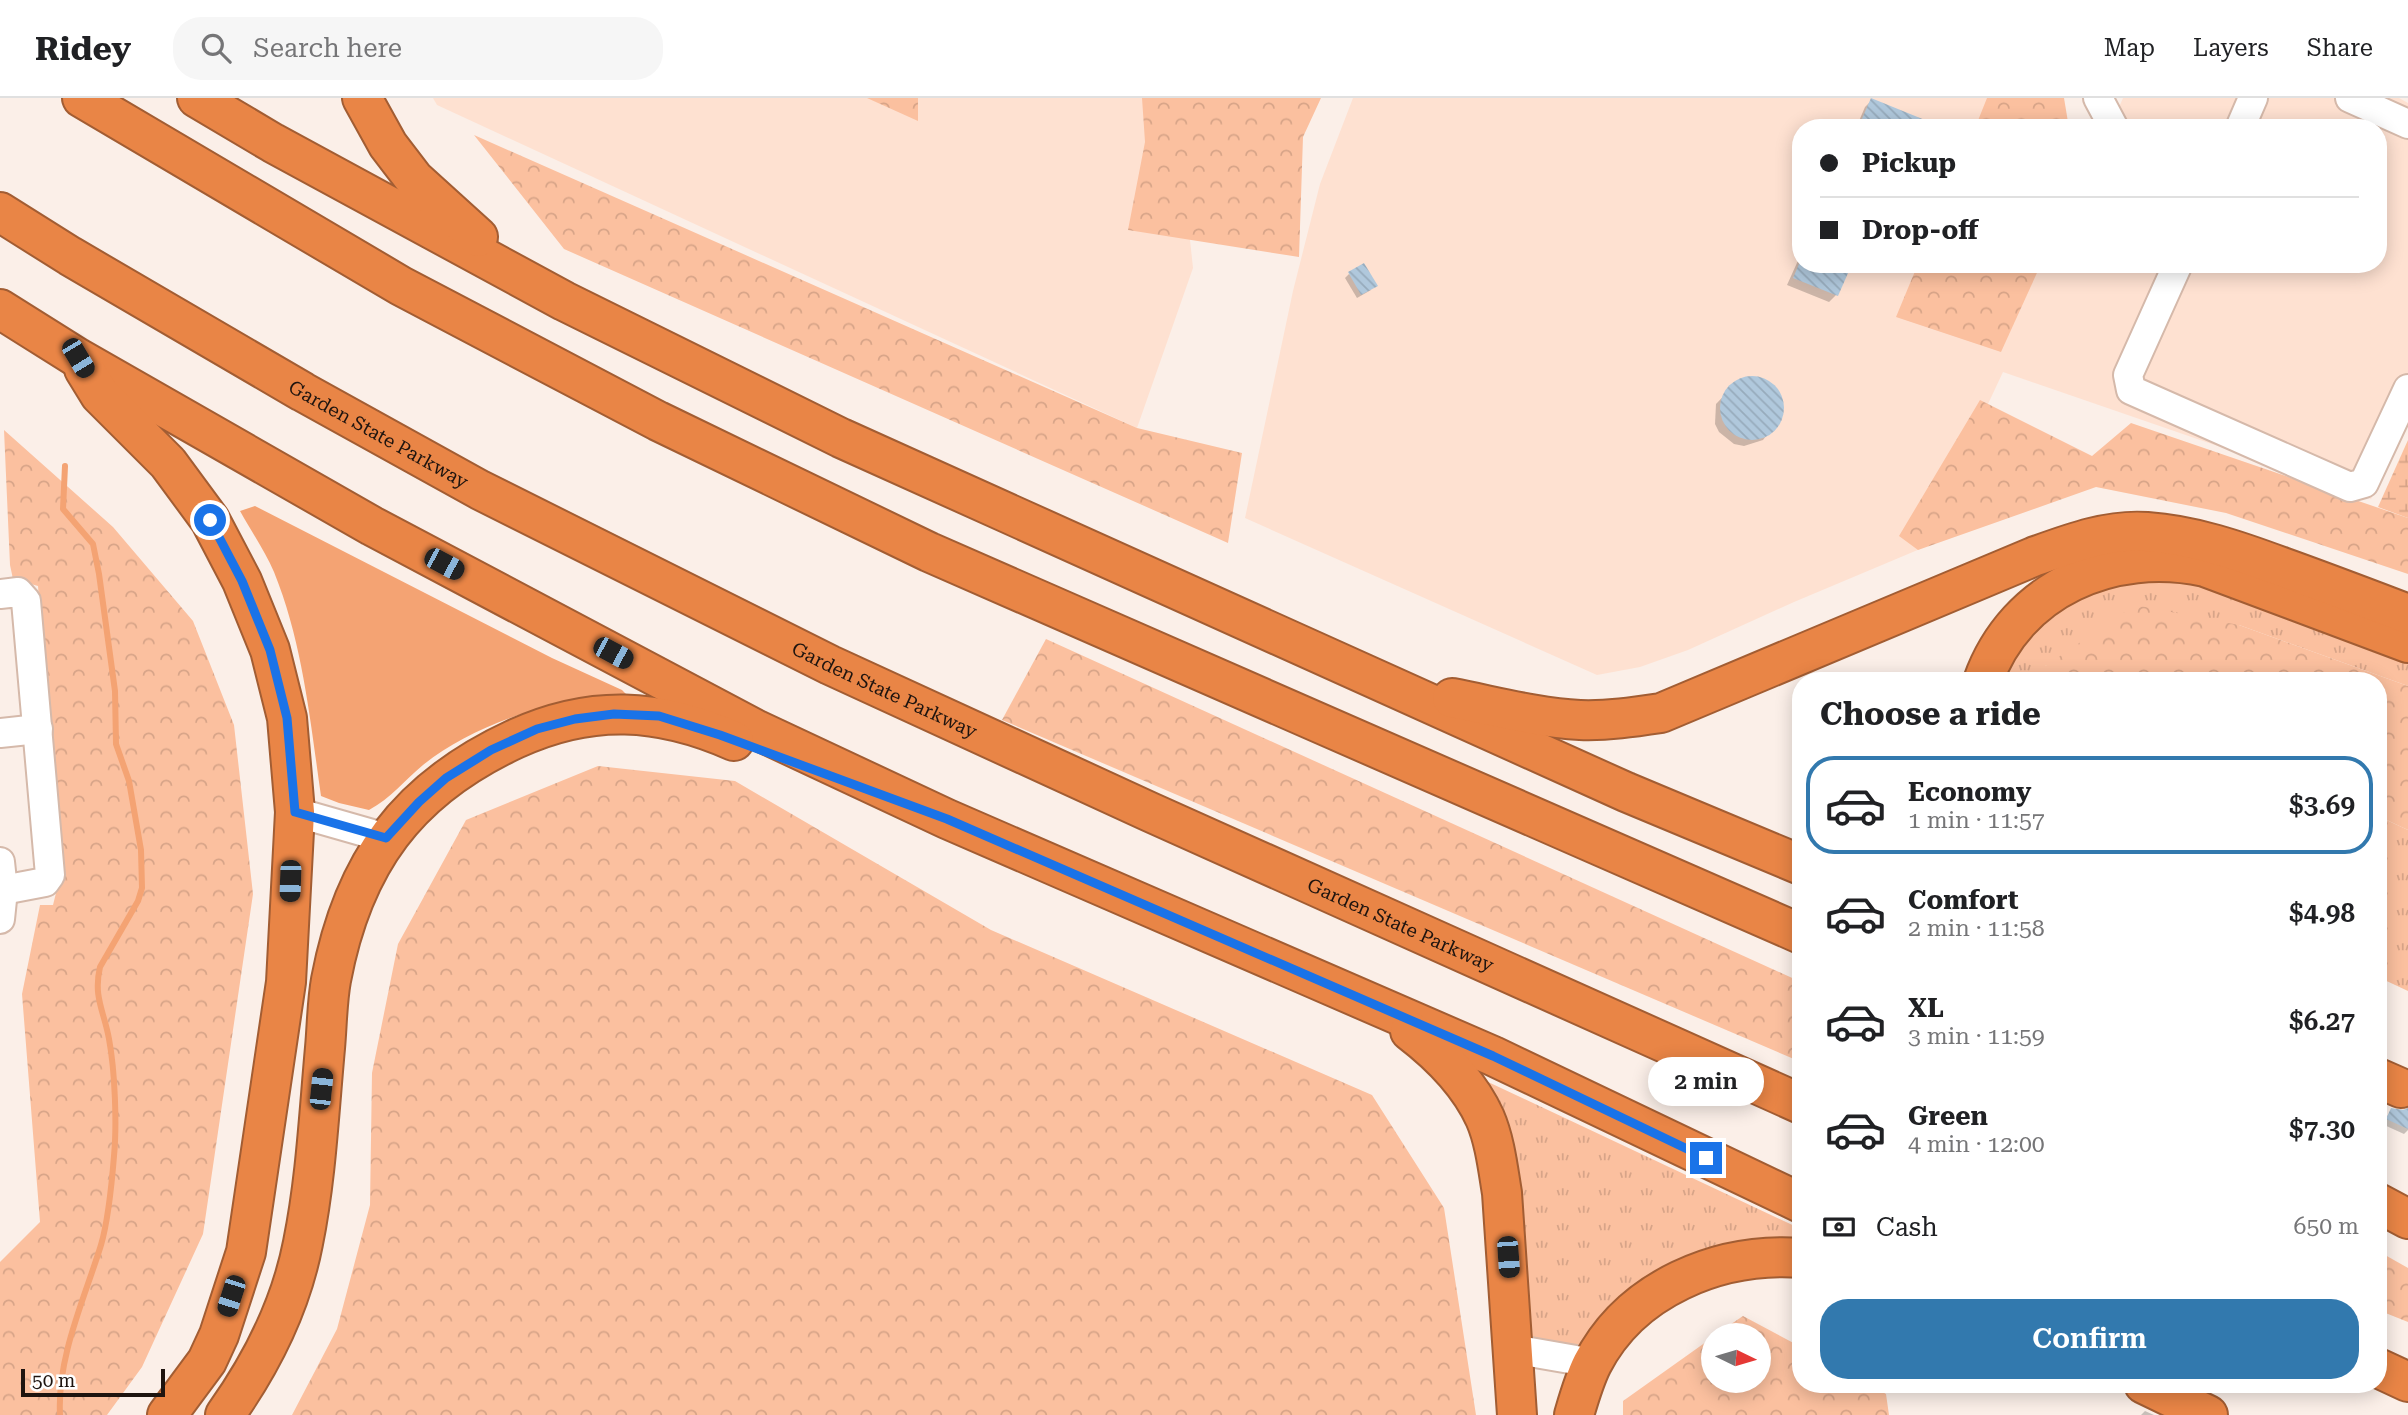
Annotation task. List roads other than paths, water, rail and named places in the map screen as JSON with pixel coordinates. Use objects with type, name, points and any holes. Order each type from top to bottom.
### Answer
[{"type":"highway","points":[[82,98],[401,286],[658,421],[929,552],[1792,930]]},
{"type":"highway","points":[[197,98],[273,143],[564,301],[841,438],[1626,792],[1792,861]]},
{"type":"highway","points":[[362,98],[387,145],[414,179],[466,227],[564,301]]},
{"type":"highway","name":"Garden State Parkway","points":[[0,212],[303,392],[468,484],[830,665],[1150,812],[1792,1100]]},
{"type":"highway","points":[[0,309],[78,358],[372,526],[745,723],[947,819],[1493,1056],[1792,1199]]},
{"type":"highway","points":[[78,358],[100,395],[168,463],[210,520],[242,581],[270,650],[287,718],[295,812],[286,982],[246,1252],[219,1335],[207,1361],[167,1415]]},
{"type":"highway","points":[[1388,685],[1532,714],[1581,720],[1620,719],[1661,713],[2033,556],[2109,534],[2147,532],[2210,543],[2253,556],[2408,614]]},
{"type":"highway","points":[[1988,672],[2004,639],[2033,606],[2063,586],[2097,570],[2153,560],[2177,561],[2205,567],[2408,643]]},
{"type":"highway","points":[[225,1415],[249,1380],[288,1302],[303,1246],[311,1198],[331,980],[346,924],[362,878],[386,838],[419,802],[446,778],[491,750],[537,729],[575,719],[614,714],[659,716],[688,723],[947,819]]},
{"type":"highway","points":[[1378,1006],[1430,1047],[1464,1083],[1486,1119],[1502,1193],[1517,1415]]},
{"type":"highway","points":[[2387,1208],[2408,1219]]},
{"type":"highway","points":[[1574,1415],[1593,1363],[1618,1328],[1647,1300],[1682,1279],[1737,1260],[1792,1257]]},
{"type":"highway","points":[[2387,1372],[2408,1382]]},
{"type":"highway","points":[[2163,1393],[2208,1415]]},
{"type":"street","points":[[2098,98],[2109,119]]},
{"type":"street","points":[[2244,119],[2253,98]]},
{"type":"street","points":[[2350,98],[2408,124]]},
{"type":"street","points":[[2174,273],[2128,375],[2131,390],[2350,487],[2364,483],[2408,389]]},
{"type":"street","points":[[0,594],[18,592],[26,601],[50,875],[45,882],[2,876],[0,919]]},
{"type":"street","points":[[0,733],[38,729]]},
{"type":"street","points":[[295,812],[386,838]]},
{"type":"street","points":[[1513,1349],[1593,1363]]},
{"type":"waterway","points":[[60,1415],[60,1393],[67,1350],[101,1245],[113,1166],[114,1082],[109,1039],[98,996],[98,978],[100,967],[138,901],[142,888],[141,850],[129,781],[116,744],[115,691],[99,574],[93,544],[63,509],[65,466]]}]
